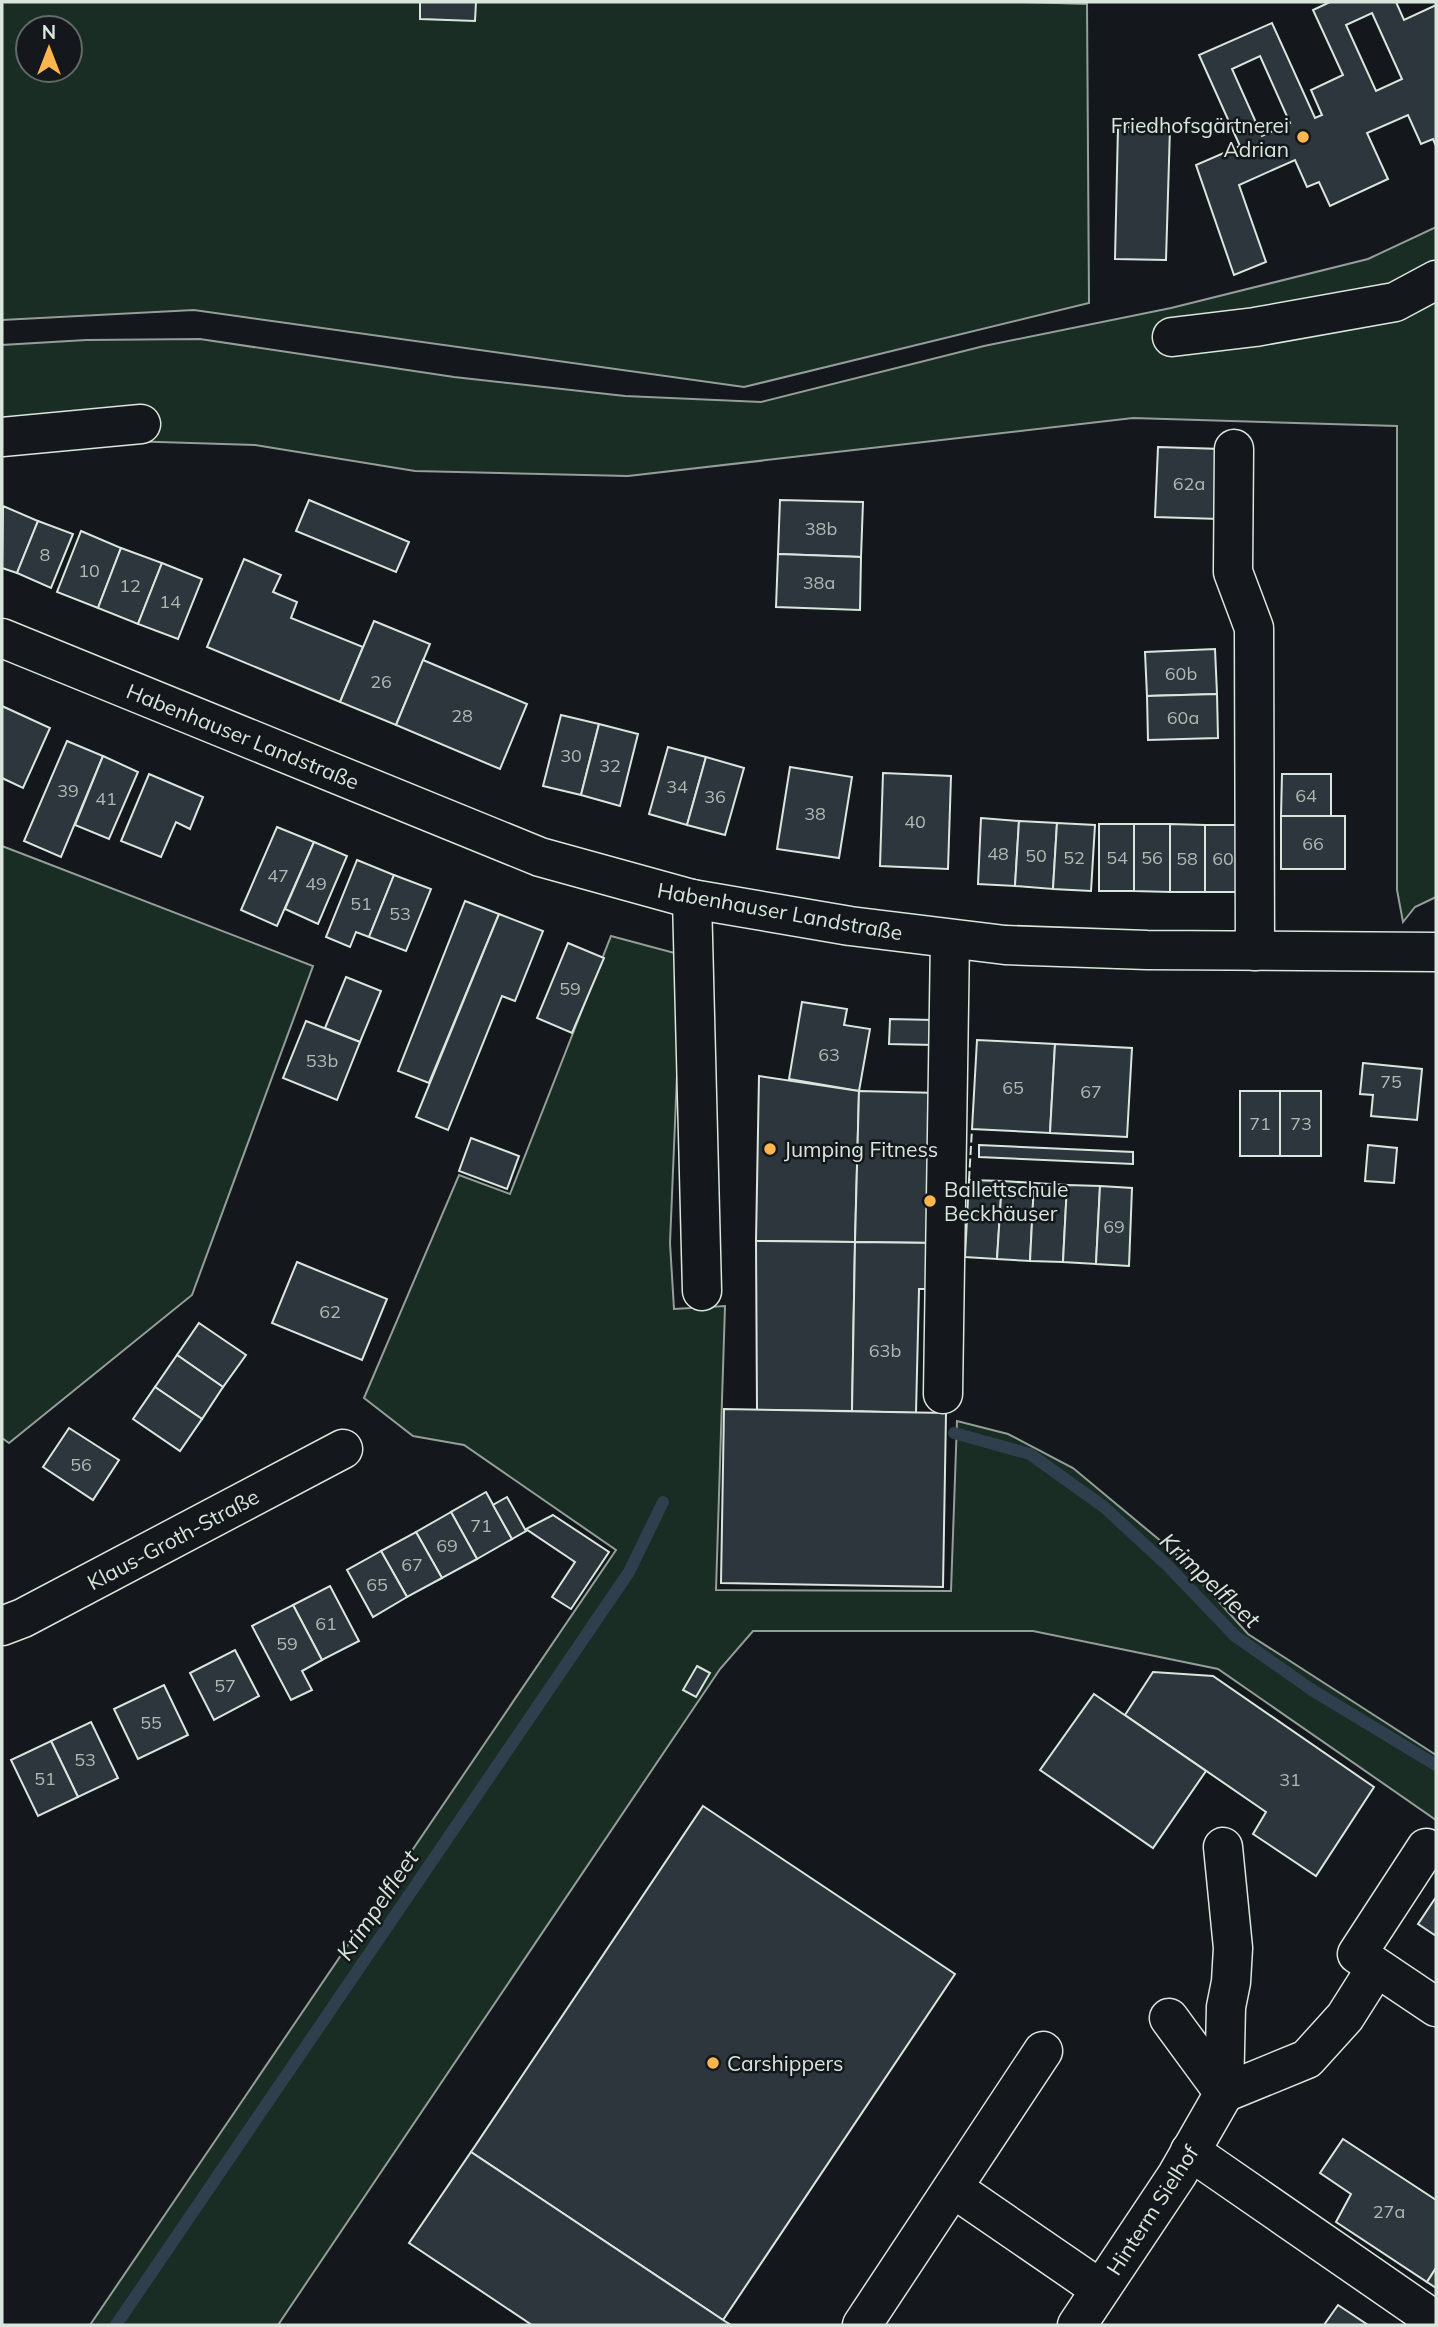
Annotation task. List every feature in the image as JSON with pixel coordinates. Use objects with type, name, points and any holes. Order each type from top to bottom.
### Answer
[{"type":"street","points":[[1172,337],[1255,327],[1395,302],[1436,280]]},
{"type":"street","points":[[2,438],[141,424]]},
{"type":"street","points":[[1234,449],[1233,572],[1254,628],[1255,951]]},
{"type":"street","name":"Habenhauser Landstraße","points":[[2,638],[540,857],[692,899],[850,926],[1018,945],[1436,952]]},
{"type":"street","points":[[692,899],[702,1291]]},
{"type":"street","points":[[943,1394],[950,939]]},
{"type":"street","name":"Klaus-Groth-Straße","points":[[9,1616],[343,1449]]},
{"type":"street","points":[[1223,1847],[1233,1948],[1226,2007],[1224,2093]]},
{"type":"street","points":[[1426,1848],[1357,1954],[1436,2007]]},
{"type":"street","points":[[1224,2093],[1307,2059],[1345,2017],[1376,1968]]},
{"type":"street","points":[[1169,2018],[1224,2093]]},
{"type":"street","points":[[862,2325],[1043,2051]]},
{"type":"street","name":"Hinterm Sielhof","points":[[1077,2325],[1177,2175],[1224,2093]]},
{"type":"street","points":[[1190,2151],[1436,2321]]},
{"type":"street","points":[[953,2188],[1100,2289]]},
{"type":"green space","points":[[2,2],[1087,4],[1089,303],[744,387],[194,310],[2,320]]},
{"type":"green space","points":[[1436,227],[1436,897],[1415,907],[1403,922],[1397,890],[1397,426],[1133,418],[628,476],[415,471],[255,445],[127,441],[2,452],[2,345],[86,340],[200,339],[454,377],[625,396],[761,402],[984,346],[1171,308],[1368,259]]},
{"type":"green space","points":[[2,846],[313,966],[192,1295],[9,1443],[2,1438]]},
{"type":"green space","points":[[611,936],[682,955],[670,1243],[674,1309],[725,1306],[716,1590],[951,1591],[957,1421],[1008,1434],[1073,1468],[1174,1552],[1248,1634],[1436,1755],[1436,1820],[1218,1669],[1033,1631],[753,1631],[720,1669],[278,2325],[90,2325],[616,1550],[464,1445],[413,1436],[364,1398],[459,1175],[510,1194]]},
{"type":"building","points":[[420,2],[476,2],[475,21],[420,19]]},
{"type":"building","name":"Friedhofsgärtnerei Adrian","points":[[1330,2],[1396,2],[1404,20],[1436,5],[1436,146],[1433,139],[1421,144],[1408,115],[1367,133],[1388,179],[1330,206],[1319,182],[1307,187],[1295,160],[1239,185],[1266,262],[1234,275],[1196,165],[1240,146],[1199,55],[1272,23],[1315,118],[1322,115],[1311,90],[1343,75],[1313,10]],"holes":[[[1372,13],[1402,79],[1376,91],[1346,25]],[[1260,56],[1290,123],[1262,136],[1232,69]]]},
{"type":"building","points":[[1118,127],[1170,128],[1166,260],[1115,259]]},
{"type":"building","points":[[1158,447],[1222,449],[1219,519],[1155,517]]},
{"type":"building","points":[[309,500],[409,542],[396,572],[296,531]]},
{"type":"building","points":[[780,500],[863,502],[861,557],[778,554]]},
{"type":"building","points":[[3,506],[38,521],[17,573],[2,568]]},
{"type":"building","points":[[38,521],[73,534],[51,588],[17,573]]},
{"type":"building","points":[[81,531],[121,548],[98,608],[57,592]]},
{"type":"building","points":[[121,548],[162,563],[138,624],[98,608]]},
{"type":"building","points":[[778,554],[861,557],[860,610],[776,607]]},
{"type":"building","points":[[244,559],[281,575],[273,592],[297,602],[291,618],[363,647],[340,702],[207,647]]},
{"type":"building","points":[[162,563],[202,579],[178,639],[138,624]]},
{"type":"building","points":[[374,621],[430,644],[396,725],[340,702]]},
{"type":"building","points":[[1215,649],[1217,694],[1147,696],[1145,652]]},
{"type":"building","points":[[423,660],[527,704],[500,769],[396,725]]},
{"type":"building","points":[[1217,694],[1218,738],[1148,740],[1147,696]]},
{"type":"building","points":[[2,706],[50,728],[23,788],[2,778]]},
{"type":"building","points":[[561,715],[599,724],[581,795],[543,786]]},
{"type":"building","points":[[599,724],[638,734],[620,806],[581,795]]},
{"type":"building","points":[[67,741],[103,756],[61,857],[24,841]]},
{"type":"building","points":[[668,747],[706,757],[687,825],[649,814]]},
{"type":"building","points":[[103,756],[138,772],[109,839],[75,825]]},
{"type":"building","points":[[706,757],[744,768],[725,835],[687,825]]},
{"type":"building","points":[[790,767],[852,777],[839,858],[777,849]]},
{"type":"building","points":[[883,773],[951,776],[948,869],[880,866]]},
{"type":"building","points":[[149,774],[203,797],[190,829],[176,822],[161,857],[121,841]]},
{"type":"building","points":[[1282,774],[1331,774],[1331,817],[1281,816]]},
{"type":"building","points":[[1281,816],[1345,816],[1345,869],[1281,869]]},
{"type":"building","points":[[981,818],[1019,821],[1015,886],[978,884]]},
{"type":"building","points":[[1019,821],[1057,823],[1053,889],[1015,886]]},
{"type":"building","points":[[1057,823],[1095,825],[1091,891],[1053,889]]},
{"type":"building","points":[[1099,824],[1134,824],[1134,891],[1099,891]]},
{"type":"building","points":[[1134,824],[1170,824],[1170,892],[1134,891]]},
{"type":"building","points":[[1170,824],[1205,825],[1205,892],[1170,892]]},
{"type":"building","points":[[1205,825],[1240,825],[1240,892],[1205,892]]},
{"type":"building","points":[[277,827],[314,842],[277,926],[241,910]]},
{"type":"building","points":[[314,842],[347,856],[318,924],[285,909]]},
{"type":"building","points":[[357,860],[394,875],[369,937],[356,932],[350,947],[326,937]]},
{"type":"building","points":[[394,875],[431,889],[406,951],[369,937]]},
{"type":"building","points":[[465,901],[499,914],[429,1083],[398,1071]]},
{"type":"building","points":[[499,914],[543,931],[515,1001],[502,996],[448,1130],[416,1117]]},
{"type":"building","points":[[568,943],[604,958],[572,1033],[537,1018]]},
{"type":"building","points":[[346,977],[381,991],[360,1042],[325,1028]]},
{"type":"building","points":[[802,1002],[847,1009],[844,1025],[870,1029],[859,1091],[789,1079]]},
{"type":"building","points":[[890,1019],[933,1020],[933,1045],[889,1044]]},
{"type":"building","points":[[306,1021],[360,1042],[337,1100],[283,1078]]},
{"type":"building","points":[[977,1040],[1055,1044],[1050,1133],[972,1129]]},
{"type":"building","points":[[1055,1044],[1132,1048],[1127,1137],[1050,1133]]},
{"type":"building","points":[[1363,1063],[1422,1069],[1417,1120],[1371,1116],[1373,1095],[1360,1094]]},
{"type":"building","points":[[759,1076],[859,1091],[855,1242],[756,1241]]},
{"type":"building","points":[[859,1091],[939,1093],[936,1243],[855,1242]]},
{"type":"building","points":[[1240,1091],[1280,1091],[1280,1156],[1240,1156]]},
{"type":"building","points":[[1280,1091],[1321,1091],[1321,1156],[1280,1156]]},
{"type":"building","points":[[471,1138],[519,1156],[507,1189],[459,1171]]},
{"type":"building","points":[[979,1145],[1133,1152],[1133,1164],[979,1157]]},
{"type":"building","points":[[1368,1145],[1397,1148],[1394,1183],[1365,1181]]},
{"type":"building","points":[[969,1180],[1002,1181],[997,1259],[965,1257]]},
{"type":"building","points":[[1002,1181],[1034,1183],[1030,1261],[997,1259]]},
{"type":"building","points":[[1034,1183],[1067,1185],[1063,1262],[1030,1261]]},
{"type":"building","points":[[1067,1185],[1100,1186],[1096,1264],[1063,1262]]},
{"type":"building","points":[[1100,1186],[1132,1188],[1129,1266],[1096,1264]]},
{"type":"building","points":[[756,1241],[855,1242],[852,1411],[757,1410]]},
{"type":"building","points":[[855,1242],[936,1243],[935,1289],[919,1289],[916,1413],[852,1411]]},
{"type":"building","points":[[297,1262],[387,1299],[362,1360],[272,1323]]},
{"type":"building","points":[[199,1323],[246,1355],[223,1387],[177,1355]]},
{"type":"building","points":[[177,1355],[223,1387],[202,1419],[155,1387]]},
{"type":"building","points":[[155,1387],[202,1419],[180,1451],[133,1419]]},
{"type":"building","points":[[724,1409],[946,1413],[943,1587],[721,1583]]},
{"type":"building","points":[[69,1428],[119,1460],[93,1500],[43,1467]]},
{"type":"building","points":[[486,1492],[512,1539],[477,1559],[451,1512]]},
{"type":"building","points":[[507,1497],[526,1531],[512,1539],[493,1505]]},
{"type":"building","points":[[451,1512],[477,1559],[442,1578],[416,1532]]},
{"type":"building","points":[[553,1515],[609,1552],[571,1609],[552,1597],[575,1562],[526,1529]]},
{"type":"building","points":[[416,1532],[442,1578],[407,1597],[381,1551]]},
{"type":"building","points":[[381,1551],[407,1597],[373,1617],[347,1570]]},
{"type":"building","points":[[330,1586],[359,1641],[322,1660],[293,1605]]},
{"type":"building","points":[[293,1605],[322,1660],[302,1671],[312,1690],[291,1700],[252,1626]]},
{"type":"building","points":[[235,1650],[259,1696],[214,1720],[190,1673]]},
{"type":"building","points":[[697,1666],[710,1673],[696,1697],[683,1690]]},
{"type":"building","points":[[1153,1672],[1213,1676],[1374,1787],[1316,1876],[1253,1834],[1266,1812],[1125,1715]]},
{"type":"building","points":[[164,1685],[188,1735],[138,1759],[114,1709]]},
{"type":"building","points":[[1094,1694],[1206,1771],[1153,1848],[1040,1770]]},
{"type":"building","points":[[91,1722],[118,1778],[78,1797],[51,1741]]},
{"type":"building","points":[[51,1741],[78,1797],[38,1816],[11,1760]]},
{"type":"building","name":"Carshippers","points":[[703,1806],[955,1974],[723,2320],[471,2152]]},
{"type":"building","points":[[1436,1897],[1436,1936],[1418,1924]]},
{"type":"building","points":[[1343,2139],[1436,2200],[1436,2268],[1427,2282],[1336,2222],[1351,2194],[1320,2173]]},
{"type":"building","points":[[471,2152],[731,2325],[532,2325],[409,2243]]},
{"type":"building","points":[[1436,2268],[1436,2288],[1427,2282]]},
{"type":"building","points":[[1338,2305],[1368,2325],[1324,2325]]},
{"type":"waterway","name":"Krimpelfleet","points":[[954,1433],[1030,1454],[1104,1507],[1169,1567],[1235,1636],[1312,1690],[1436,1765]]},
{"type":"waterway","name":"Krimpelfleet","points":[[116,2325],[629,1572],[663,1502]]},
{"type":"fence","points":[[969,1180],[972,1129]]},
{"type":"place","name":"Friedhofsgärtnerei Adrian","points":[[1303,137]]},
{"type":"place","name":"Jumping Fitness","points":[[770,1149]]},
{"type":"place","name":"Ballettschule Beckhäuser","points":[[930,1201]]},
{"type":"place","name":"Carshippers","points":[[713,2063]]}]
